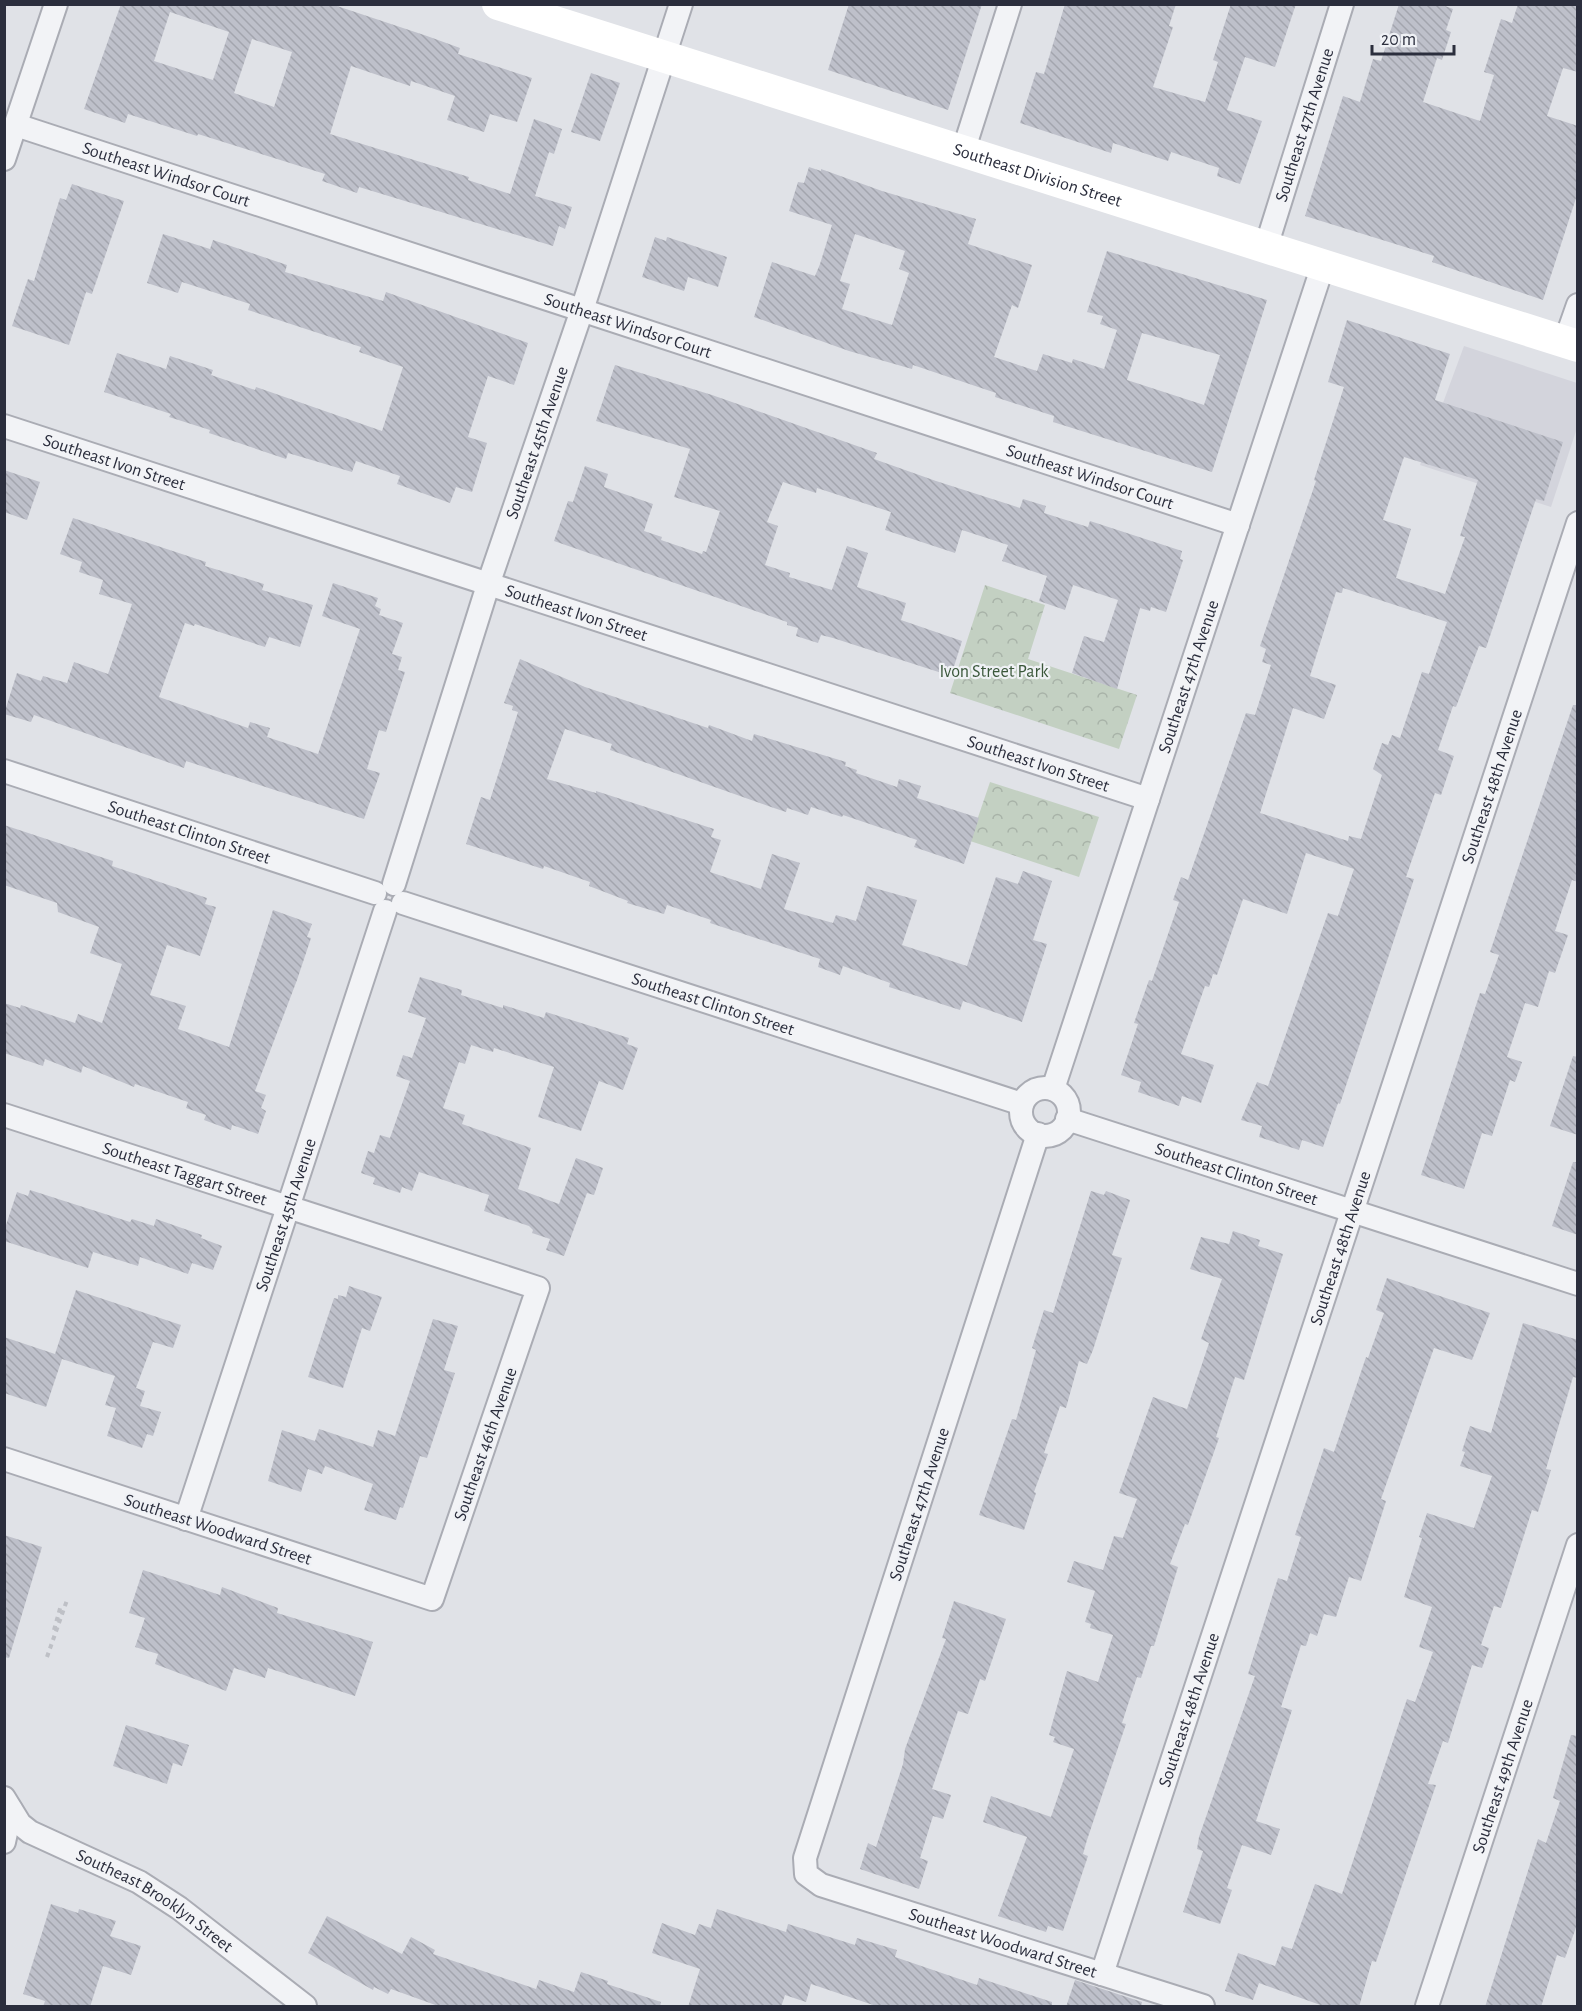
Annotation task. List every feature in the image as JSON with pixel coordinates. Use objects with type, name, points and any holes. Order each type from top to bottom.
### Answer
[{"type":"main road","name":"Southeast Division Street","points":[[498,4],[1571,344]]},
{"type":"street","points":[[4,159],[56,4]]},
{"type":"street","name":"Southeast 45th Avenue","points":[[186,1519],[389,898],[489,582],[582,310],[681,4]]},
{"type":"street","points":[[963,152],[1010,4]]},
{"type":"street","name":"Southeast 47th Avenue","points":[[1266,247],[1342,4]]},
{"type":"street","name":"Southeast Windsor Court","points":[[16,125],[1238,525]]},
{"type":"street","name":"Southeast 47th Avenue","points":[[1053,1089],[1323,265]]},
{"type":"street","points":[[1571,344],[1578,305]]},
{"type":"street","name":"Southeast Ivon Street","points":[[4,426],[489,582],[1148,799]]},
{"type":"street","name":"Southeast 48th Avenue","points":[[1102,1974],[1578,523]]},
{"type":"street","name":"Southeast Clinton Street","points":[[4,771],[1022,1104]]},
{"type":"street","points":[[1053,1089],[1066,1102],[1067,1119],[1056,1133],[1038,1134],[1024,1124],[1022,1104],[1034,1090],[1053,1089]]},
{"type":"street","name":"Southeast Taggart Street","points":[[4,1115],[538,1288]]},
{"type":"street","name":"Southeast Clinton Street","points":[[1067,1119],[1578,1284]]},
{"type":"street","name":"Southeast 47th Avenue","points":[[806,1874],[805,1858],[1038,1134]]},
{"type":"street","name":"Southeast 46th Avenue","points":[[432,1599],[538,1288]]},
{"type":"street","name":"Southeast Woodward Street","points":[[4,1460],[432,1599]]},
{"type":"street","name":"Southeast 49th Avenue","points":[[1427,2007],[1578,1545]]},
{"type":"street","points":[[4,1842],[8,1804]]},
{"type":"street","name":"Southeast Brooklyn Street","points":[[8,1804],[20,1824],[30,1832],[139,1882],[179,1908],[305,2007]]},
{"type":"street","name":"Southeast Woodward Street","points":[[806,1874],[821,1885],[1203,2007]]},
{"type":"path","points":[[54,1630],[67,1600]]},
{"type":"path","points":[[47,1657],[61,1605]]},
{"type":"shaded area","points":[[1464,346],[1577,383],[1577,428],[1551,507],[1420,465]]},
{"type":"green space","name":"Ivon Street Park","points":[[985,585],[1045,605],[1028,659],[1137,695],[1119,749],[950,693]]},
{"type":"green space","points":[[990,782],[1099,817],[1079,877],[970,841]]},
{"type":"building","points":[[121,4],[331,4],[460,48],[458,54],[532,78],[517,122],[490,114],[484,132],[447,120],[455,96],[411,81],[410,86],[351,66],[330,134],[469,177],[468,180],[510,194],[534,119],[562,129],[554,154],[549,152],[535,196],[572,207],[565,229],[559,226],[553,246],[359,187],[357,193],[322,181],[325,174],[198,134],[197,136],[128,114],[125,123],[84,109]],"holes":[[[170,12],[229,32],[213,80],[154,61]],[[252,39],[292,52],[274,107],[234,93]]]},
{"type":"building","points":[[849,4],[982,4],[948,110],[828,70]]},
{"type":"building","points":[[1065,4],[1176,4],[1169,26],[1173,27],[1153,87],[1205,102],[1218,62],[1213,60],[1231,4],[1296,4],[1275,67],[1245,57],[1227,110],[1262,121],[1240,184],[1217,176],[1219,168],[1171,152],[1168,161],[1113,143],[1111,153],[1020,123],[1036,72],[1044,74]]},
{"type":"building","points":[[1399,4],[1440,4],[1453,9],[1446,30],[1451,32],[1442,60],[1437,58],[1423,102],[1480,121],[1494,75],[1484,72],[1501,19],[1512,23],[1518,4],[1578,4],[1578,72],[1563,68],[1547,116],[1578,126],[1578,192],[1543,300],[1432,262],[1434,256],[1305,216],[1343,96],[1360,102],[1373,59],[1381,61]]},
{"type":"building","points":[[591,73],[620,83],[600,141],[571,132]]},
{"type":"building","points":[[809,167],[821,171],[821,169],[882,191],[976,219],[968,244],[1032,265],[1018,308],[1012,305],[994,357],[1037,371],[1043,354],[1072,363],[1073,359],[1104,369],[1117,330],[1100,324],[1103,316],[1087,312],[1107,251],[1267,300],[1212,472],[1053,422],[1054,416],[995,397],[996,393],[913,365],[912,369],[849,351],[754,317],[772,262],[815,276],[820,264],[832,225],[789,211],[798,182],[804,183]],"holes":[[[855,234],[905,251],[899,269],[909,273],[892,325],[842,309],[850,284],[840,281]],[[1142,333],[1220,355],[1204,405],[1127,380]]]},
{"type":"building","points":[[72,184],[124,201],[92,294],[86,292],[69,345],[12,326],[28,279],[34,281],[60,198],[66,200]]},
{"type":"building","points":[[163,234],[210,249],[213,240],[287,265],[285,272],[383,301],[386,292],[528,343],[514,385],[488,376],[468,437],[487,443],[472,492],[456,487],[450,503],[397,484],[400,476],[356,461],[352,472],[288,453],[286,459],[209,433],[210,430],[169,417],[171,414],[104,392],[117,353],[166,369],[170,356],[213,370],[211,375],[255,390],[256,387],[382,431],[403,367],[359,352],[361,347],[248,310],[250,304],[182,282],[178,293],[147,283]]},
{"type":"building","points":[[655,237],[666,241],[667,237],[727,257],[718,287],[688,277],[684,291],[642,277]]},
{"type":"building","points":[[1347,320],[1450,354],[1435,400],[1563,442],[1544,501],[1536,499],[1486,648],[1479,646],[1456,707],[1453,706],[1438,750],[1454,756],[1441,795],[1435,793],[1406,877],[1414,879],[1340,1104],[1338,1103],[1323,1147],[1302,1140],[1299,1150],[1259,1137],[1262,1126],[1241,1120],[1257,1082],[1268,1086],[1328,913],[1338,916],[1354,869],[1306,853],[1287,914],[1243,899],[1217,975],[1213,974],[1209,987],[1205,986],[1181,1054],[1214,1065],[1201,1103],[1182,1096],[1179,1106],[1138,1092],[1141,1082],[1121,1075],[1138,1024],[1134,1023],[1149,980],[1152,981],[1179,902],[1173,900],[1181,877],[1188,880],[1246,713],[1255,715],[1271,665],[1262,662],[1266,649],[1260,646],[1316,481],[1314,480],[1344,387],[1328,382]],"holes":[[[1404,457],[1478,480],[1460,536],[1465,537],[1445,594],[1396,578],[1411,529],[1383,520]],[[1343,588],[1447,622],[1429,674],[1422,672],[1400,738],[1392,735],[1388,745],[1382,743],[1373,769],[1382,775],[1361,839],[1349,836],[1348,841],[1260,813],[1293,708],[1324,719],[1336,685],[1310,676],[1336,592],[1342,593]]]},
{"type":"building","points":[[615,365],[712,395],[877,453],[874,459],[936,481],[1020,508],[1023,499],[1046,506],[1044,513],[1088,527],[1090,521],[1182,551],[1180,559],[1183,560],[1166,612],[1151,607],[1150,611],[1140,608],[1117,689],[1072,673],[1084,636],[1104,642],[1118,600],[1073,585],[1065,610],[1039,601],[1047,576],[1002,561],[1008,545],[962,530],[955,553],[885,530],[891,512],[817,488],[816,493],[783,482],[767,522],[778,526],[765,565],[790,573],[789,577],[832,590],[847,546],[868,553],[857,587],[906,603],[901,620],[962,641],[951,676],[833,638],[821,635],[818,643],[796,636],[798,628],[787,625],[787,622],[554,541],[568,501],[573,502],[585,466],[608,474],[604,487],[653,504],[644,531],[662,537],[661,540],[702,554],[703,551],[706,552],[720,511],[674,497],[690,449],[596,421]]},
{"type":"building","points":[[4,470],[40,482],[27,520],[4,512]]},
{"type":"building","points":[[73,518],[206,562],[205,566],[264,584],[262,590],[313,605],[300,647],[269,637],[265,647],[195,624],[194,626],[185,623],[159,697],[248,728],[250,722],[270,728],[267,737],[318,754],[360,629],[322,616],[333,583],[378,598],[375,606],[381,609],[379,615],[403,623],[392,654],[402,657],[398,670],[405,672],[386,732],[379,730],[367,769],[380,773],[364,819],[186,761],[184,768],[34,715],[31,722],[4,714],[17,673],[41,681],[43,676],[67,683],[74,662],[108,674],[132,604],[99,594],[103,580],[79,572],[82,562],[60,554]]},
{"type":"building","points":[[520,659],[585,687],[708,728],[709,725],[752,741],[754,734],[846,762],[845,766],[857,770],[856,773],[897,787],[899,779],[921,786],[917,798],[979,818],[964,864],[914,847],[917,840],[843,815],[842,817],[811,807],[808,815],[787,808],[786,812],[771,807],[610,750],[612,744],[565,729],[547,779],[596,793],[596,791],[714,829],[711,837],[721,840],[710,872],[761,889],[772,854],[800,863],[784,909],[833,923],[836,915],[856,921],[867,886],[917,900],[902,945],[967,966],[996,877],[1018,884],[1023,871],[1052,881],[1033,940],[1047,944],[1022,1022],[963,1001],[960,1010],[889,987],[890,983],[843,966],[840,975],[818,967],[820,959],[710,923],[711,920],[667,905],[664,914],[627,903],[628,901],[589,886],[590,882],[544,866],[543,869],[466,844],[481,797],[490,800],[518,712],[512,710],[513,706],[504,703]]},
{"type":"building","points":[[1573,705],[1578,705],[1578,882],[1572,880],[1555,931],[1568,935],[1555,973],[1549,971],[1538,1007],[1525,1003],[1507,1057],[1522,1062],[1515,1082],[1510,1080],[1492,1136],[1482,1133],[1464,1189],[1421,1175],[1480,993],[1485,994],[1499,955],[1490,952]]},
{"type":"building","points":[[4,825],[113,861],[112,866],[207,898],[205,904],[216,907],[200,956],[167,945],[150,995],[186,1006],[178,1029],[229,1047],[273,910],[312,924],[307,937],[311,938],[297,980],[255,1091],[266,1095],[261,1108],[266,1111],[258,1134],[232,1125],[231,1130],[204,1120],[206,1115],[186,1108],[188,1102],[135,1084],[134,1087],[83,1066],[81,1073],[45,1059],[43,1066],[4,1053],[4,1003],[20,1008],[21,1005],[75,1023],[78,1014],[102,1023],[122,964],[90,953],[99,927],[58,912],[57,903],[4,885]]},
{"type":"building","points":[[420,977],[462,990],[461,995],[503,1008],[503,1005],[544,1018],[546,1012],[629,1038],[627,1044],[638,1048],[623,1090],[599,1081],[581,1131],[538,1117],[554,1067],[494,1048],[493,1052],[471,1045],[465,1064],[459,1062],[443,1108],[465,1115],[462,1124],[531,1148],[518,1189],[559,1204],[576,1158],[603,1168],[594,1195],[587,1193],[564,1256],[546,1250],[550,1239],[532,1233],[533,1230],[529,1226],[484,1211],[489,1195],[419,1172],[412,1191],[402,1187],[400,1193],[373,1184],[375,1178],[361,1173],[368,1151],[374,1153],[380,1135],[390,1138],[410,1081],[396,1076],[403,1055],[412,1058],[426,1018],[408,1012]]},
{"type":"building","points":[[1573,1056],[1578,1057],[1578,1135],[1550,1126]]},
{"type":"building","points":[[1573,1162],[1578,1162],[1578,1235],[1552,1226]]},
{"type":"building","points":[[30,1190],[130,1222],[132,1219],[154,1226],[156,1219],[202,1235],[201,1238],[222,1246],[213,1270],[192,1263],[188,1274],[140,1257],[138,1266],[93,1252],[88,1268],[4,1241],[4,1231],[17,1192],[28,1196]]},
{"type":"building","points":[[1091,1191],[1104,1195],[1106,1191],[1130,1200],[1112,1255],[1122,1258],[1093,1350],[1087,1364],[1079,1361],[1066,1408],[1060,1406],[1044,1453],[1048,1454],[1034,1492],[1036,1493],[1024,1530],[979,1515],[1012,1419],[1016,1420],[1036,1350],[1032,1348],[1044,1310],[1053,1313]]},
{"type":"building","points":[[1233,1231],[1260,1240],[1258,1246],[1283,1254],[1244,1380],[1235,1377],[1216,1437],[1219,1438],[1188,1525],[1185,1524],[1170,1564],[1178,1567],[1154,1646],[1151,1646],[1141,1678],[1137,1677],[1122,1723],[1126,1724],[1087,1840],[1083,1854],[1088,1856],[1063,1931],[1048,1926],[1046,1932],[998,1916],[1027,1837],[983,1822],[991,1796],[1051,1817],[1074,1749],[1053,1742],[1055,1737],[1049,1735],[1067,1671],[1098,1682],[1113,1635],[1090,1628],[1091,1624],[1085,1622],[1095,1591],[1067,1582],[1074,1561],[1103,1570],[1114,1536],[1123,1538],[1137,1499],[1119,1493],[1153,1397],[1187,1409],[1209,1343],[1201,1339],[1222,1279],[1190,1269],[1201,1237],[1229,1244]]},
{"type":"building","points":[[1387,1278],[1490,1313],[1472,1360],[1434,1348],[1381,1499],[1386,1501],[1361,1581],[1349,1577],[1336,1617],[1324,1614],[1317,1636],[1310,1633],[1306,1646],[1301,1645],[1281,1707],[1292,1710],[1256,1821],[1280,1829],[1271,1855],[1242,1845],[1227,1888],[1232,1890],[1220,1924],[1183,1912],[1203,1851],[1197,1849],[1199,1837],[1255,1676],[1248,1674],[1278,1578],[1287,1581],[1301,1537],[1295,1535],[1324,1448],[1334,1452],[1366,1357],[1368,1358],[1384,1313],[1376,1310]]},
{"type":"building","points":[[349,1286],[382,1297],[370,1331],[362,1328],[343,1388],[308,1377],[334,1298],[338,1299],[338,1295],[346,1297]]},
{"type":"building","points":[[76,1290],[181,1325],[173,1348],[153,1342],[136,1388],[145,1391],[140,1406],[161,1412],[153,1436],[147,1434],[142,1448],[107,1436],[116,1408],[105,1405],[115,1376],[62,1359],[46,1407],[4,1393],[4,1337],[55,1354]]},
{"type":"building","points":[[433,1319],[458,1326],[444,1370],[455,1373],[427,1458],[420,1456],[403,1508],[400,1507],[396,1520],[364,1510],[373,1484],[325,1466],[322,1474],[308,1469],[301,1492],[268,1481],[282,1430],[315,1441],[319,1429],[373,1447],[378,1430],[395,1436]]},
{"type":"building","points":[[1523,1323],[1578,1340],[1578,1378],[1573,1377],[1546,1469],[1551,1470],[1538,1512],[1532,1510],[1501,1608],[1494,1606],[1481,1645],[1489,1648],[1482,1668],[1472,1665],[1448,1743],[1443,1741],[1428,1784],[1436,1785],[1376,1962],[1372,1961],[1359,2007],[1326,2007],[1259,1983],[1253,2000],[1225,1991],[1238,1953],[1275,1966],[1282,1946],[1292,1949],[1315,1884],[1342,1894],[1407,1699],[1415,1702],[1433,1652],[1419,1647],[1432,1607],[1404,1597],[1422,1538],[1419,1537],[1427,1513],[1474,1528],[1492,1476],[1460,1466],[1465,1452],[1462,1451],[1470,1426],[1491,1433]]},
{"type":"building","points":[[4,1535],[42,1547],[9,1658],[4,1657]]},
{"type":"building","points":[[143,1570],[220,1595],[222,1587],[278,1608],[277,1613],[373,1642],[355,1696],[268,1668],[265,1678],[234,1668],[226,1691],[155,1664],[158,1654],[135,1647],[145,1618],[129,1613]]},
{"type":"building","points":[[954,1601],[1006,1619],[985,1681],[980,1679],[968,1714],[958,1711],[932,1789],[951,1795],[943,1819],[933,1816],[920,1858],[928,1861],[919,1889],[860,1869],[868,1843],[876,1847],[903,1764],[905,1749],[946,1639],[942,1638]]},
{"type":"building","points":[[126,1725],[189,1745],[182,1766],[173,1763],[167,1784],[113,1766]]},
{"type":"building","points":[[1571,1735],[1578,1736],[1578,1922],[1565,1958],[1557,1955],[1541,2007],[1485,2007],[1538,1839],[1546,1843],[1560,1801],[1553,1798]]},
{"type":"building","points":[[51,1904],[78,1913],[79,1909],[116,1921],[110,1936],[141,1946],[131,1975],[103,1966],[90,2007],[43,2007],[45,2001],[23,1994]]},
{"type":"building","points":[[717,1909],[786,1932],[788,1924],[855,1945],[857,1938],[897,1950],[895,1957],[977,1985],[979,1978],[1052,2002],[1052,2007],[879,2007],[811,1984],[806,2002],[785,1995],[781,2007],[688,2007],[700,1969],[652,1953],[662,1923],[695,1935],[699,1924],[711,1928]]},
{"type":"building","points":[[327,1916],[402,1954],[411,1937],[435,1950],[433,1954],[536,1989],[539,1980],[574,1992],[581,1972],[608,1981],[607,1984],[661,2002],[660,2007],[441,2007],[391,1989],[388,1994],[374,1987],[373,1990],[308,1953]]},
{"type":"building","points":[[1075,1980],[1142,2002],[1141,2007],[1066,2007]]}]
